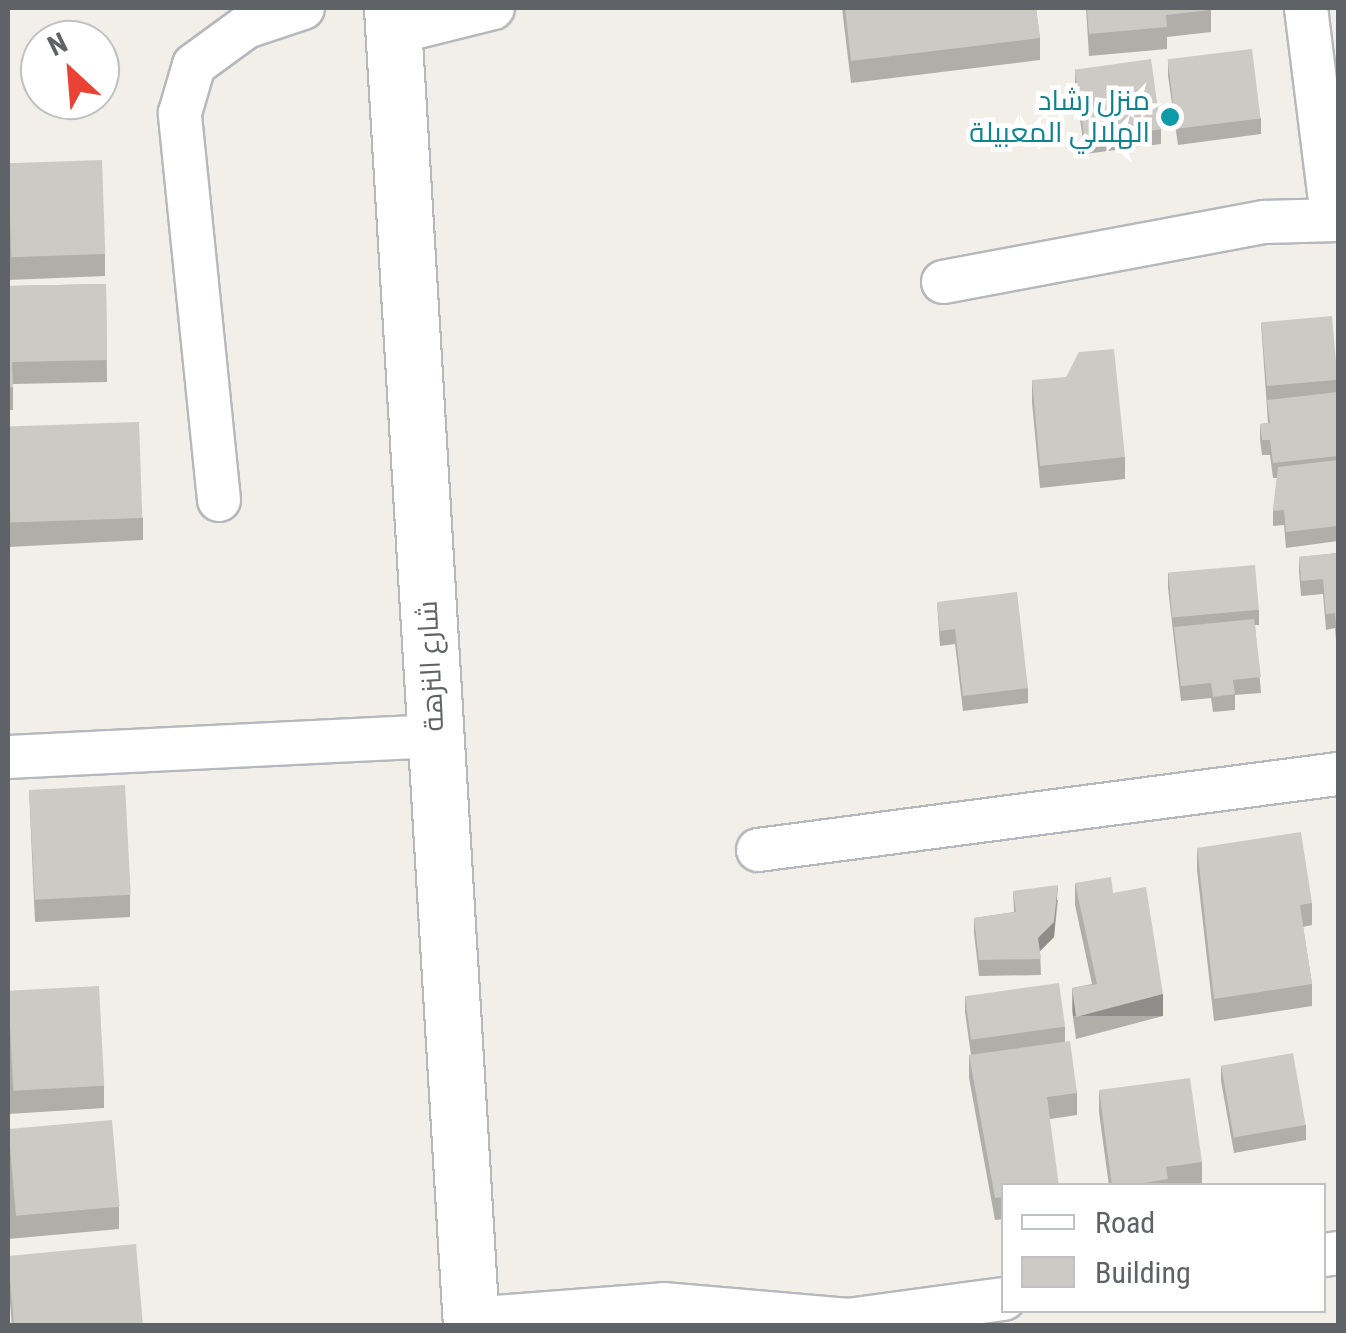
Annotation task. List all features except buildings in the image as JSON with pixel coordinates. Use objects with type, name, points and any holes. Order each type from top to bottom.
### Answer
[{"type":"main road","name":"شارع النزهة","points":[[392,20],[471,1322]]},
{"type":"street","points":[[219,500],[180,113],[194,65],[246,27],[302,8]]},
{"type":"street","points":[[392,20],[493,8]]},
{"type":"street","points":[[943,282],[1335,219],[1306,8]]},
{"type":"street","points":[[8,757],[436,736]]},
{"type":"street","points":[[758,850],[1338,774]]},
{"type":"street","points":[[471,1322],[663,1304],[848,1320],[1001,1299]]},
{"type":"place","name":"منزل رشاد الهلالي المعبيلة","points":[[1170,117]]}]
